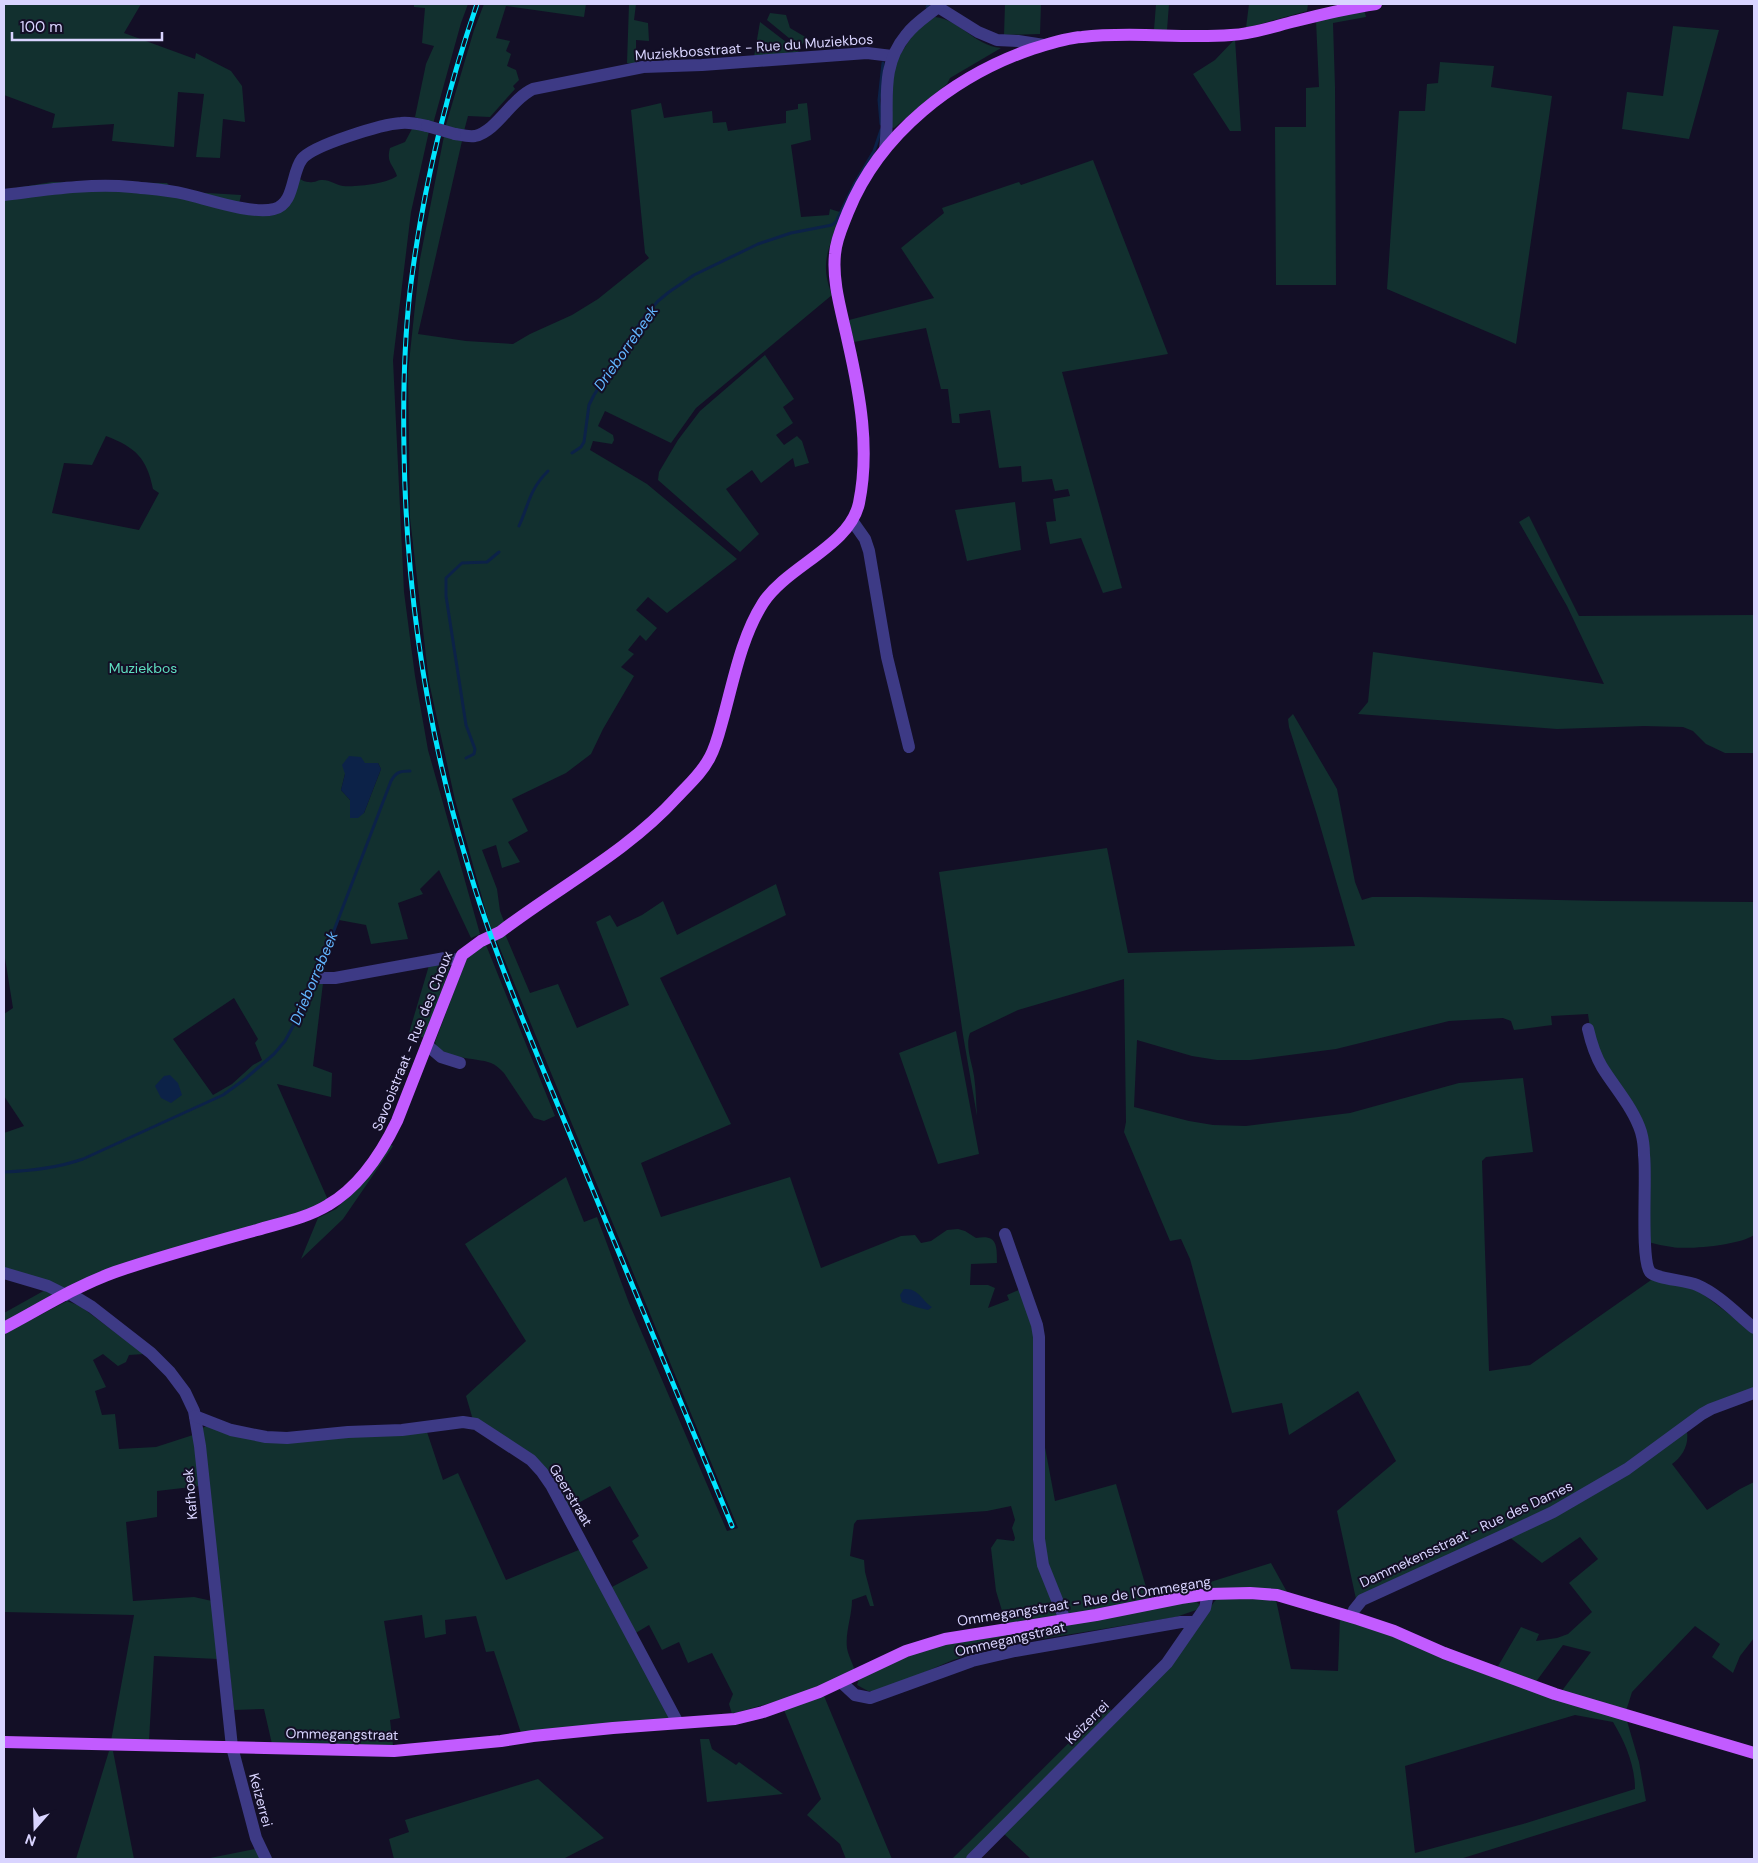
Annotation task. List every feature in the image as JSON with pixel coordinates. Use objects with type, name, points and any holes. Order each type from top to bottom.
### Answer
[{"type":"main road","name":"Savooistraat - Rue des Choux","points":[[4,1328],[91,1281],[300,1217],[329,1205],[364,1173],[389,1138],[459,960],[467,950],[500,932],[629,843],[702,772],[712,753],[748,634],[764,602],[780,584],[840,536],[853,522],[859,504],[862,483],[864,451],[862,418],[859,391],[837,293],[834,262],[835,249],[852,202],[862,183],[885,150],[923,112],[952,88],[1013,56],[1044,45],[1082,37],[1232,35],[1259,31],[1336,10],[1376,4]]},
{"type":"main road","name":"Ommegangstraat - Rue de l'Ommegang","points":[[678,1723],[735,1719],[763,1712],[841,1682],[883,1661],[930,1643],[970,1634],[1065,1620],[1208,1594],[1250,1593],[1277,1595],[1352,1617],[1388,1629],[1444,1653],[1555,1694],[1754,1753]]},
{"type":"main road","name":"Ommegangstraat","points":[[4,1742],[394,1750],[678,1723]]},
{"type":"street","name":"Savooistraat - Rue des Choux","points":[[885,150],[887,130],[885,109],[886,80],[892,56],[906,34],[938,5],[978,32],[998,40],[1044,45]]},
{"type":"street","name":"Muziekbosstraat - Rue du Muziekbos","points":[[4,195],[84,186],[112,185],[183,194],[257,210],[273,210],[279,208],[285,202],[298,166],[306,154],[330,143],[388,125],[410,123],[455,134],[472,136],[492,126],[518,99],[533,89],[643,67],[702,65],[866,53],[892,56]]},
{"type":"street","points":[[853,522],[869,551],[886,657],[908,747]]},
{"type":"street","points":[[317,978],[335,978],[445,958],[459,960]]},
{"type":"street","points":[[1588,1029],[1591,1044],[1602,1066],[1629,1108],[1641,1132],[1645,1157],[1645,1243],[1650,1272],[1658,1277],[1679,1279],[1698,1285],[1717,1296],[1754,1328]]},
{"type":"street","points":[[427,1045],[441,1057],[460,1063]]},
{"type":"street","points":[[1005,1234],[1037,1325],[1039,1337],[1039,1539],[1043,1565],[1065,1620]]},
{"type":"street","points":[[4,1273],[68,1294]]},
{"type":"street","name":"Kafhoek","points":[[68,1294],[92,1307],[151,1352],[178,1382],[195,1416],[200,1446],[232,1747]]},
{"type":"street","name":"Dammekensstraat - Rue des Dames","points":[[1352,1617],[1354,1610],[1362,1600],[1554,1512],[1627,1469],[1702,1414],[1754,1393]]},
{"type":"street","name":"Geerstraat","points":[[195,1416],[231,1430],[266,1437],[287,1438],[348,1432],[402,1430],[463,1422],[476,1424],[494,1435],[531,1460],[551,1485],[678,1723]]},
{"type":"street","name":"Keizerrei","points":[[972,1859],[1167,1663],[1205,1608],[1208,1594]]},
{"type":"street","name":"Ommegangstraat","points":[[841,1682],[855,1695],[870,1698],[972,1662],[1014,1651],[1181,1622],[1195,1622]]},
{"type":"street","name":"Keizerrei","points":[[232,1747],[253,1828],[266,1859]]},
{"type":"green space","points":[[4,4],[141,4],[124,33],[195,59],[196,53],[231,71],[242,86],[245,122],[223,119],[220,158],[196,157],[204,94],[178,92],[174,147],[112,141],[114,124],[52,128],[55,114],[4,95]]},
{"type":"green space","points":[[414,4],[468,4],[433,124],[415,117],[426,64],[434,46],[422,43],[425,8],[414,7]]},
{"type":"green space","points":[[484,4],[586,4],[584,17],[506,6],[496,38],[510,41],[506,51],[511,54],[507,66],[516,70],[519,80],[513,86],[515,89],[490,117],[468,116],[464,131],[445,128],[474,30]]},
{"type":"green space","points":[[629,4],[636,4],[634,20],[648,23],[649,41],[636,40],[636,65],[627,63]]},
{"type":"green space","points":[[1005,4],[1041,4],[1040,34],[1004,35]]},
{"type":"green space","points":[[1156,4],[1169,4],[1167,30],[1154,30]]},
{"type":"green space","points":[[1249,4],[1308,4],[1307,11],[1246,28]]},
{"type":"green space","points":[[1364,9],[1366,17],[1333,23],[1336,285],[1276,285],[1275,127],[1306,127],[1306,88],[1319,87],[1316,20]]},
{"type":"green space","points":[[770,13],[786,15],[790,28],[807,38],[800,47],[767,20]]},
{"type":"green space","points":[[935,17],[952,23],[991,46],[1001,48],[950,78],[947,84],[894,128],[890,127],[894,64],[916,30]]},
{"type":"green space","points":[[760,22],[799,52],[754,57]]},
{"type":"green space","points":[[1673,26],[1719,30],[1689,139],[1622,129],[1627,92],[1663,96]]},
{"type":"green space","points":[[1235,39],[1241,131],[1230,131],[1193,74],[1215,60]]},
{"type":"green space","points":[[1440,62],[1494,66],[1491,87],[1552,96],[1516,344],[1387,289],[1399,111],[1425,111],[1427,84],[1438,83]]},
{"type":"green space","points":[[661,103],[664,118],[712,111],[713,123],[726,122],[728,131],[786,123],[786,111],[798,109],[798,104],[807,103],[811,140],[791,145],[801,217],[829,215],[830,209],[843,213],[831,243],[826,262],[828,283],[832,295],[696,408],[671,443],[605,411],[598,426],[613,435],[614,440],[612,444],[593,441],[590,450],[647,484],[737,559],[667,613],[648,597],[636,610],[657,628],[646,641],[640,635],[628,650],[634,654],[621,667],[634,676],[603,729],[591,754],[566,773],[512,799],[528,831],[508,842],[520,862],[502,868],[496,845],[482,850],[497,889],[500,911],[505,924],[491,930],[455,800],[429,682],[410,518],[408,372],[420,259],[444,136],[462,141],[418,334],[466,341],[513,344],[572,315],[598,299],[649,258],[645,253],[631,110]]},
{"type":"green space","name":"Muziekbos","points":[[413,127],[429,131],[411,212],[393,360],[404,592],[415,676],[428,750],[480,934],[471,938],[439,870],[420,889],[423,894],[398,903],[408,939],[371,944],[366,925],[339,920],[327,950],[313,1066],[332,1073],[331,1097],[277,1084],[328,1200],[321,1205],[63,1289],[4,1271],[4,1133],[24,1126],[4,1096],[4,1014],[13,1008],[4,952],[4,190],[52,182],[167,183],[174,191],[241,195],[238,209],[270,216],[281,209],[296,176],[308,182],[324,180],[349,186],[371,184],[392,179],[397,176],[389,160],[390,148],[405,142]],"holes":[[[106,436],[132,449],[138,455],[147,469],[153,489],[159,493],[139,530],[52,513],[64,463],[92,465]],[[365,763],[378,763],[381,769],[364,813],[350,817],[350,800],[341,790],[345,774]],[[234,998],[258,1039],[255,1043],[262,1060],[253,1065],[232,1084],[213,1095],[173,1039]]]},
{"type":"green space","points":[[1093,160],[1168,354],[1062,372],[1122,588],[1103,593],[1081,538],[1050,544],[1046,522],[1056,521],[1053,499],[1070,496],[1068,489],[1055,491],[1052,479],[1022,482],[1021,466],[999,468],[990,410],[959,414],[960,423],[952,423],[948,389],[941,389],[926,328],[854,342],[849,320],[934,298],[901,248],[944,213],[942,208],[1019,182],[1021,185]]},
{"type":"green space","points":[[765,355],[794,399],[783,407],[793,423],[776,435],[784,445],[797,436],[802,441],[809,463],[795,467],[793,458],[761,483],[752,470],[726,489],[759,534],[740,552],[658,480],[659,472],[678,440],[700,411]]},
{"type":"green space","points":[[1015,502],[1021,550],[967,561],[955,510]]},
{"type":"green space","points":[[1529,516],[1579,616],[1754,615],[1754,753],[1725,753],[1706,744],[1693,731],[1683,727],[1644,726],[1557,729],[1358,714],[1368,702],[1373,652],[1604,684],[1567,606],[1519,522]]},
{"type":"green space","points":[[1293,714],[1337,789],[1355,882],[1362,900],[1372,897],[1419,897],[1754,902],[1754,1235],[1738,1242],[1714,1246],[1680,1248],[1648,1242],[1646,1136],[1605,1066],[1590,1028],[1588,1014],[1551,1016],[1552,1025],[1514,1030],[1511,1021],[1503,1018],[1449,1021],[1336,1049],[1250,1060],[1217,1060],[1192,1056],[1137,1040],[1134,1107],[1213,1125],[1246,1126],[1350,1113],[1459,1083],[1523,1078],[1533,1152],[1486,1157],[1482,1161],[1489,1371],[1530,1365],[1654,1278],[1699,1291],[1754,1333],[1754,1389],[1570,1499],[1356,1599],[1337,1511],[1396,1461],[1358,1391],[1289,1435],[1282,1403],[1232,1413],[1190,1259],[1181,1239],[1170,1241],[1124,1132],[1126,1122],[1124,979],[1018,1010],[970,1033],[969,1049],[975,1081],[977,1116],[939,872],[1107,848],[1128,953],[1355,946],[1289,727],[1288,719]]},
{"type":"green space","points":[[776,884],[786,915],[660,978],[731,1124],[641,1163],[661,1217],[790,1177],[821,1268],[901,1236],[915,1235],[921,1243],[931,1241],[947,1230],[958,1229],[976,1238],[992,1239],[996,1246],[997,1263],[971,1264],[970,1285],[988,1285],[995,1288],[988,1308],[1009,1300],[1007,1295],[1021,1289],[1034,1330],[1045,1564],[1044,1442],[1055,1501],[1116,1484],[1148,1594],[1205,1587],[1204,1584],[1271,1563],[1287,1592],[1076,1614],[1069,1613],[1052,1603],[1057,1617],[1006,1624],[996,1591],[991,1548],[997,1539],[1014,1541],[1012,1528],[1015,1520],[1011,1506],[987,1511],[857,1520],[854,1524],[850,1556],[864,1560],[865,1572],[874,1606],[870,1606],[866,1595],[852,1600],[847,1642],[855,1671],[802,1694],[732,1714],[729,1704],[733,1694],[712,1653],[688,1663],[679,1642],[662,1650],[649,1625],[634,1634],[610,1588],[648,1568],[632,1541],[639,1536],[610,1486],[567,1509],[550,1474],[473,1420],[466,1396],[526,1341],[465,1244],[566,1177],[584,1222],[597,1217],[629,1303],[727,1531],[738,1528],[496,939],[505,934],[530,993],[558,984],[577,1028],[629,1005],[596,922],[610,915],[617,927],[642,915],[663,901],[677,935]]},
{"type":"green space","points":[[486,945],[555,1116],[544,1121],[534,1118],[504,1073],[496,1066],[484,1061],[451,1055],[438,1048],[435,1042],[466,960],[472,953]]},
{"type":"green space","points":[[430,962],[451,964],[425,1038],[409,1033]]},
{"type":"green space","points":[[956,1031],[979,1154],[938,1164],[899,1053]]},
{"type":"green space","points":[[389,1144],[393,1146],[343,1219],[301,1259],[318,1218],[336,1209],[349,1196]]},
{"type":"green space","points":[[47,1289],[56,1293],[4,1322],[4,1313]]},
{"type":"green space","points":[[67,1301],[80,1306],[144,1354],[129,1355],[126,1362],[118,1366],[103,1354],[93,1360],[106,1387],[95,1391],[102,1415],[115,1414],[119,1449],[156,1447],[193,1435],[200,1486],[157,1491],[157,1517],[126,1522],[133,1601],[194,1597],[212,1601],[218,1659],[154,1656],[149,1740],[111,1741],[134,1615],[4,1612],[4,1334]]},
{"type":"green space","points":[[210,1425],[234,1433],[427,1432],[443,1480],[458,1473],[506,1580],[581,1549],[673,1720],[522,1736],[494,1651],[486,1652],[476,1616],[445,1620],[446,1634],[425,1638],[422,1615],[384,1621],[400,1718],[390,1720],[393,1745],[272,1744],[264,1709],[234,1710],[202,1428]]},
{"type":"green space","points":[[1687,1432],[1684,1450],[1672,1464],[1707,1510],[1754,1482],[1754,1638],[1740,1656],[1733,1673],[1712,1657],[1720,1644],[1695,1626],[1632,1692],[1626,1711],[1561,1692],[1591,1652],[1563,1645],[1535,1683],[1497,1668],[1521,1627],[1539,1634],[1536,1641],[1557,1638],[1568,1634],[1592,1612],[1569,1583],[1598,1559],[1580,1537],[1542,1563],[1508,1536]]},
{"type":"green space","points":[[1218,1598],[1276,1600],[1291,1669],[1338,1671],[1340,1617],[1387,1634],[1475,1671],[1627,1721],[1639,1762],[1646,1801],[1460,1859],[1031,1859],[1003,1833],[1179,1653]],"holes":[[[1575,1715],[1613,1722],[1628,1754],[1635,1780],[1635,1789],[1523,1824],[1415,1853],[1405,1766]]]},
{"type":"green space","points":[[1195,1601],[1199,1604],[1199,1609],[1176,1617],[1023,1642],[983,1651],[953,1660],[874,1691],[868,1691],[857,1685],[859,1679],[901,1657],[934,1647]]},
{"type":"green space","points":[[824,1696],[892,1859],[846,1859],[840,1844],[807,1815],[821,1799],[784,1710]]},
{"type":"green space","points":[[1108,1704],[1112,1713],[969,1859],[952,1859]]},
{"type":"green space","points":[[700,1739],[709,1739],[712,1749],[736,1765],[739,1762],[783,1794],[707,1802]]},
{"type":"green space","points":[[109,1751],[113,1751],[134,1859],[76,1859]]},
{"type":"green space","points":[[538,1779],[604,1838],[563,1859],[394,1859],[389,1839],[409,1832],[405,1820]]},
{"type":"green space","points":[[255,1849],[262,1859],[205,1859]]},
{"type":"water","points":[[349,756],[361,757],[365,763],[378,763],[381,769],[364,813],[358,818],[350,818],[350,800],[341,790],[345,774],[342,765]]},
{"type":"water","points":[[170,1075],[178,1083],[182,1095],[171,1103],[161,1098],[155,1086],[164,1076]]},
{"type":"water","points":[[904,1289],[917,1293],[932,1307],[928,1310],[902,1302],[900,1295]]},
{"type":"waterway","name":"Drieborrebeek","points":[[881,124],[879,100],[883,63]]},
{"type":"waterway","name":"Drieborrebeek","points":[[572,453],[581,447],[584,442],[589,405],[594,395],[642,320],[658,301],[694,275],[758,244],[791,233],[832,225],[836,222],[855,183],[874,151],[881,130]]},
{"type":"waterway","name":"Drieborrebeek","points":[[519,526],[533,491],[548,471]]},
{"type":"waterway","name":"Drieborrebeek","points":[[466,758],[474,754],[475,749],[466,725],[446,596],[446,578],[462,563],[487,562],[499,552]]},
{"type":"waterway","name":"Drieborrebeek","points":[[317,975],[391,781],[399,773],[410,771]]},
{"type":"waterway","name":"Drieborrebeek","points":[[4,1172],[63,1165],[83,1159],[223,1095],[274,1054],[285,1041],[304,1006],[314,981]]},
{"type":"railway","points":[[477,4],[445,110],[428,182],[415,254],[405,351],[404,450],[409,553],[414,605],[429,708],[452,809],[466,859],[502,967],[732,1526]]}]
